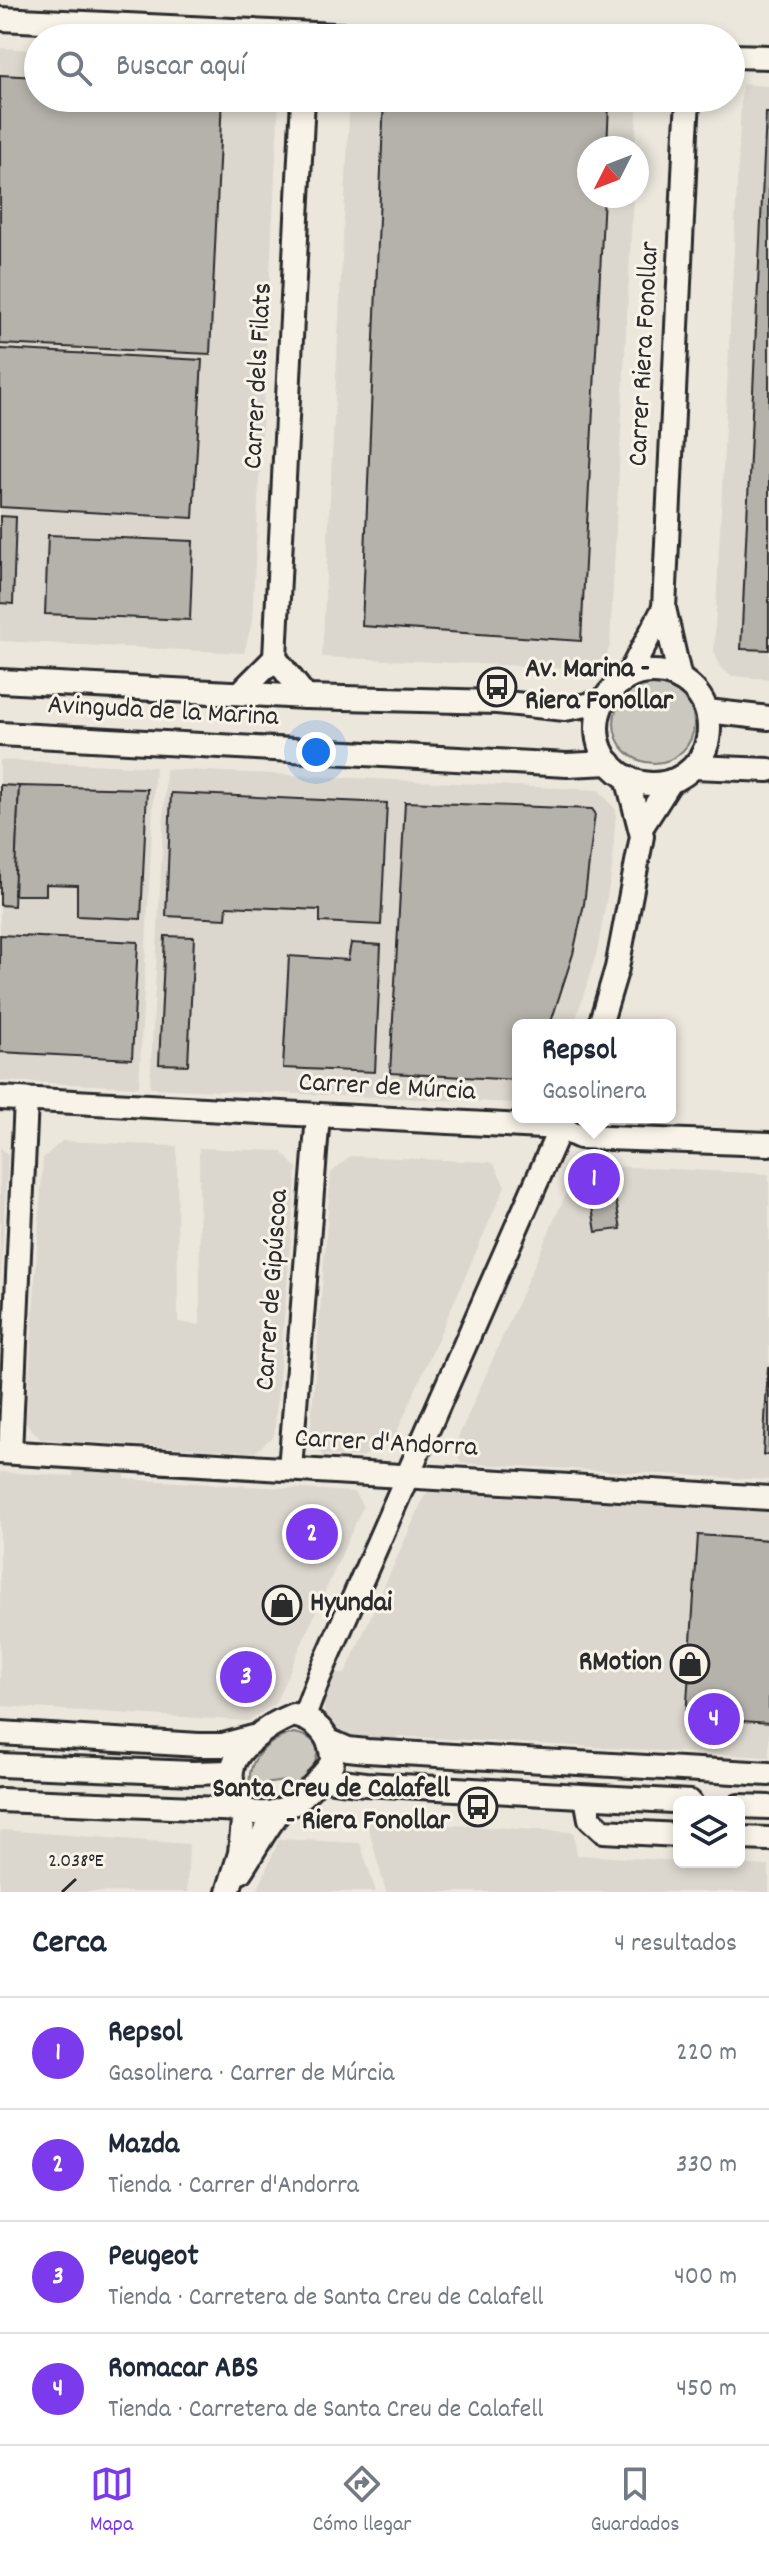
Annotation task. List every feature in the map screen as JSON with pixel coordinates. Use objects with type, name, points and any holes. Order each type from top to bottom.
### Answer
[{"type":"street","points":[[0,19],[82,24]]},
{"type":"street","points":[[745,56],[769,57]]},
{"type":"street","name":"Carrer dels Filats","points":[[275,658],[302,112]]},
{"type":"street","name":"Carrer Riera Fonollar","points":[[680,679],[664,608],[687,112]]},
{"type":"street","name":"Carrer Riera Fonollar","points":[[627,678],[664,608]]},
{"type":"street","points":[[240,693],[275,658],[306,697]]},
{"type":"street","points":[[618,770],[649,784],[671,781],[694,767],[708,741],[709,726],[707,711],[694,689],[680,679],[654,672],[627,678],[616,686],[599,712],[599,744],[618,770],[641,828]]},
{"type":"street","name":"Avinguda de la Marina","points":[[0,681],[306,697],[497,702],[565,709],[603,702]]},
{"type":"street","points":[[707,711],[769,718]]},
{"type":"street","name":"Avinguda de la Marina","points":[[0,734],[618,770]]},
{"type":"street","points":[[694,767],[769,770]]},
{"type":"street","points":[[602,1019],[617,968],[641,828],[671,781]]},
{"type":"street","name":"Carrer de Múrcia","points":[[0,1098],[318,1115],[512,1121]]},
{"type":"street","points":[[5,1452],[26,1100]]},
{"type":"street","name":"Carrer de Gipúscoa","points":[[290,1469],[318,1115]]},
{"type":"street","points":[[304,1717],[563,1123]]},
{"type":"street","name":"Carrer de Múrcia","points":[[563,1123],[580,1137],[769,1144]]},
{"type":"street","name":"Carrer d'Andorra","points":[[5,1452],[769,1498]]},
{"type":"street","points":[[0,1800],[244,1810],[260,1815],[281,1810],[298,1800],[332,1763],[329,1741],[319,1727],[304,1717],[293,1715],[276,1721],[256,1736],[242,1749],[231,1772],[234,1794],[244,1810],[242,1840],[230,1887]]},
{"type":"street","points":[[0,1733],[199,1745],[223,1745],[256,1736]]},
{"type":"street","points":[[329,1741],[348,1749],[367,1751],[769,1774]]},
{"type":"street","points":[[0,1765],[231,1772]]},
{"type":"street","points":[[319,1778],[365,1784],[673,1801]]},
{"type":"street","points":[[586,1797],[590,1819],[603,1831],[673,1835]]},
{"type":"street","points":[[745,1806],[769,1807]]},
{"type":"street","points":[[230,1887],[281,1810]]},
{"type":"street","points":[[745,1838],[769,1839]]},
{"type":"shaded area","points":[[0,48],[24,49],[24,112],[278,112],[252,622],[244,653],[0,641]]},
{"type":"shaded area","points":[[745,84],[769,86],[769,679],[731,676],[720,667],[714,651],[741,112],[745,112]]},
{"type":"shaded area","points":[[349,112],[637,112],[636,136],[577,136],[577,208],[632,208],[610,645],[606,658],[591,669],[322,657]]},
{"type":"shaded area","points":[[654,683],[669,686],[682,695],[691,708],[694,723],[691,738],[682,751],[669,760],[654,763],[639,760],[626,751],[617,738],[614,723],[617,708],[626,695],[639,686]]},
{"type":"shaded area","points":[[0,760],[155,767],[139,1087],[0,1081]]},
{"type":"shaded area","points":[[166,769],[599,790],[616,810],[612,869],[597,952],[576,1019],[512,1019],[512,1103],[150,1088]]},
{"type":"shaded area","points":[[62,1141],[177,1146],[178,1322],[200,1325],[199,1148],[281,1151],[297,1168],[274,1436],[255,1452],[40,1439],[26,1423],[43,1158]]},
{"type":"shaded area","points":[[0,1147],[8,1156],[0,1283]]},
{"type":"shaded area","points":[[350,1156],[490,1162],[505,1186],[396,1434],[387,1443],[362,1457],[322,1455],[310,1437],[331,1173]]},
{"type":"shaded area","points":[[593,1165],[769,1174],[769,1480],[461,1463],[453,1449],[571,1182],[577,1174]]},
{"type":"shaded area","points":[[74,1470],[125,1473],[125,1479],[354,1492],[363,1506],[275,1704],[248,1721],[0,1706],[0,1472],[73,1476]]},
{"type":"shaded area","points":[[439,1487],[482,1490],[487,1496],[769,1511],[769,1757],[397,1736],[396,1750],[345,1740],[327,1720],[324,1711],[325,1689],[332,1674],[345,1674],[424,1497],[430,1490]]},
{"type":"shaded area","points":[[294,1733],[306,1737],[317,1748],[310,1772],[297,1786],[284,1781],[250,1786],[252,1767],[261,1752],[276,1740]]},
{"type":"shaded area","points":[[366,1820],[573,1832],[577,1855],[673,1860],[673,1868],[769,1866],[769,1892],[386,1892]]},
{"type":"shaded area","points":[[2,1830],[189,1844],[187,1892],[0,1892]]},
{"type":"shaded area","points":[[279,1839],[360,1843],[376,1892],[257,1892]]},
{"type":"building","points":[[0,75],[24,76],[24,112],[221,112],[210,354],[0,344]]},
{"type":"building","points":[[383,112],[609,112],[608,136],[577,136],[577,208],[603,208],[581,641],[362,626]]},
{"type":"building","points":[[766,113],[769,113],[769,650],[741,649]]},
{"type":"building","points":[[0,349],[202,360],[193,518],[0,507]]},
{"type":"building","points":[[0,516],[16,517],[13,604],[0,603]]},
{"type":"building","points":[[48,535],[193,541],[190,620],[45,614]]},
{"type":"building","points":[[0,785],[19,786],[14,906],[0,905]]},
{"type":"building","points":[[19,786],[147,789],[141,919],[77,916],[77,885],[46,884],[46,895],[14,895]]},
{"type":"building","points":[[171,793],[387,803],[381,925],[320,922],[320,910],[227,906],[226,919],[166,916]]},
{"type":"building","points":[[405,802],[592,809],[595,813],[584,904],[573,954],[552,1019],[512,1019],[512,1080],[390,1073]]},
{"type":"building","points":[[0,935],[138,942],[132,1059],[0,1052]]},
{"type":"building","points":[[165,936],[194,937],[188,1065],[159,1064]]},
{"type":"building","points":[[351,943],[381,945],[375,1072],[283,1068],[289,956],[348,960]]},
{"type":"building","points":[[611,1173],[621,1229],[596,1232],[587,1176]]},
{"type":"building","points":[[768,1367],[769,1455],[763,1455]]},
{"type":"building","points":[[698,1535],[769,1540],[769,1723],[686,1717]]},
{"type":"place","name":"Av. Marina - Riera Fonollar","points":[[497,687]]},
{"type":"place","name":"Repsol","points":[[594,1179]]},
{"type":"place","name":"Mazda","points":[[312,1534]]},
{"type":"place","name":"Hyundai","points":[[282,1605]]},
{"type":"place","name":"RMotion","points":[[690,1664]]},
{"type":"place","name":"Peugeot","points":[[246,1677]]},
{"type":"place","name":"Romacar ABS","points":[[714,1719]]},
{"type":"place","name":"Santa Creu de Calafell - Riera Fonollar","points":[[478,1807]]}]
